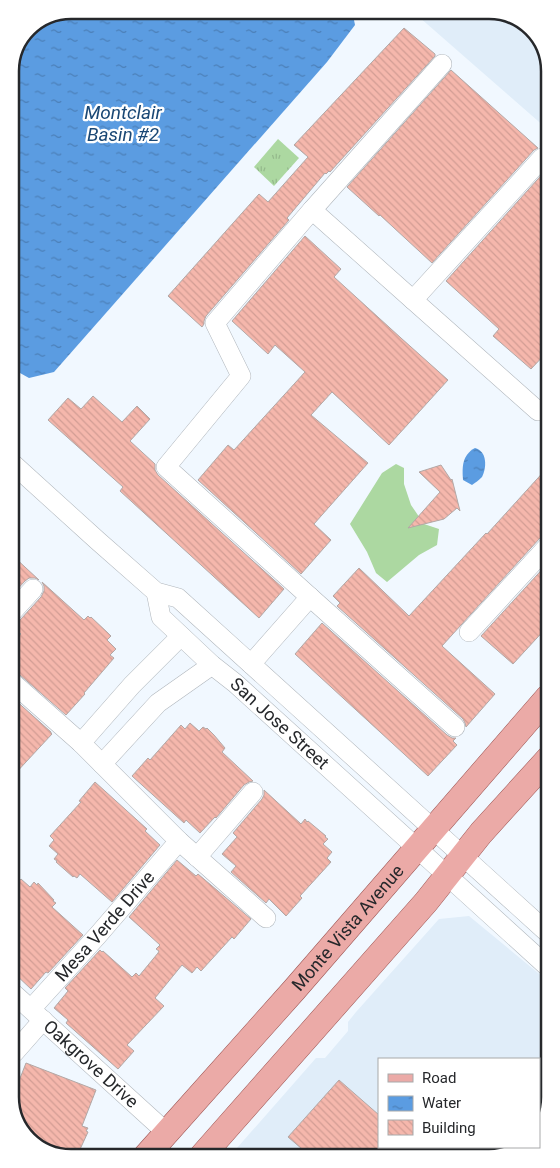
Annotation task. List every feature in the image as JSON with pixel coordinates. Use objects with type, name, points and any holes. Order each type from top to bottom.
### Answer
[{"type":"main road","name":"Monte Vista Avenue","points":[[152,1149],[294,990],[541,705]]},
{"type":"main road","points":[[206,1149],[426,902],[481,832],[541,766]]},
{"type":"street","points":[[442,64],[312,210],[215,323],[241,376],[166,467],[455,726]]},
{"type":"street","points":[[414,300],[541,159]]},
{"type":"street","points":[[312,210],[414,300],[541,407]]},
{"type":"street","name":"San Jose Street","points":[[19,469],[156,592],[178,598],[541,927]]},
{"type":"street","points":[[469,632],[541,554]]},
{"type":"street","points":[[19,604],[33,589]]},
{"type":"street","name":"San Jose Street","points":[[156,592],[161,617],[541,961]]},
{"type":"street","points":[[251,664],[310,597]]},
{"type":"street","points":[[81,743],[132,685],[181,636]]},
{"type":"street","points":[[102,764],[158,703],[212,665]]},
{"type":"street","points":[[19,688],[81,743],[179,841],[266,918]]},
{"type":"street","points":[[197,857],[253,792]]},
{"type":"street","name":"Mesa Verde Drive","points":[[19,1045],[37,1015],[98,936],[179,841]]},
{"type":"street","name":"Oakgrove Drive","points":[[19,999],[167,1133]]},
{"type":"shaded area","points":[[421,19],[492,19],[512,24],[523,32],[534,45],[540,61],[541,124]]},
{"type":"shaded area","points":[[469,916],[541,975],[540,1107],[540,1058],[378,1058],[378,1148],[499,1148],[236,1149],[316,1058],[325,1058],[348,1031],[348,1022],[356,1012],[439,919]]},
{"type":"green space","points":[[278,139],[299,158],[274,186],[254,167]]},
{"type":"green space","points":[[396,464],[404,468],[404,484],[411,505],[424,524],[439,529],[437,545],[419,555],[387,582],[376,573],[367,552],[350,524],[382,473]]},
{"type":"water","name":"Montclair Basin #2","points":[[64,19],[354,19],[355,25],[327,62],[54,372],[29,378],[19,372],[19,68],[24,48],[30,39],[45,26]]},
{"type":"water","points":[[475,448],[482,452],[484,456],[485,469],[482,477],[472,485],[463,480],[463,466],[465,458]]},
{"type":"building","points":[[404,28],[435,56],[330,172],[325,173],[287,218],[289,220],[206,316],[202,327],[168,296],[259,194],[268,202],[308,157],[294,145]]},
{"type":"building","points":[[451,70],[538,148],[534,150],[432,263],[347,187]]},
{"type":"building","points":[[541,176],[541,358],[531,369],[493,336],[499,329],[446,281]]},
{"type":"building","points":[[305,236],[341,269],[334,277],[448,380],[389,445],[332,392],[311,415],[368,463],[314,524],[331,540],[301,574],[198,480],[228,445],[234,450],[305,372],[275,345],[268,354],[232,321]]},
{"type":"building","points":[[93,396],[122,422],[137,406],[150,419],[130,441],[155,464],[155,470],[158,475],[284,589],[259,618],[120,491],[123,487],[48,420],[68,398],[81,409]]},
{"type":"building","points":[[441,465],[452,479],[460,511],[457,508],[444,519],[408,528],[440,492],[419,472]]},
{"type":"building","points":[[541,475],[541,537],[442,646],[495,694],[466,727],[463,719],[337,606],[340,603],[333,596],[359,568],[409,616]]},
{"type":"building","points":[[19,561],[39,580],[29,578],[19,587]]},
{"type":"building","points":[[541,571],[541,634],[513,664],[481,636]]},
{"type":"building","points":[[42,582],[84,620],[88,616],[91,617],[111,636],[107,640],[116,649],[110,655],[114,658],[66,715],[19,675],[19,636],[21,634],[19,632],[19,621],[41,597],[44,586]]},
{"type":"building","points":[[322,623],[447,735],[456,738],[453,741],[457,745],[428,776],[295,654]]},
{"type":"building","points":[[19,703],[52,734],[19,770]]},
{"type":"building","points":[[190,723],[199,731],[203,727],[207,728],[225,748],[222,752],[253,781],[244,785],[216,818],[200,833],[186,820],[184,823],[132,776],[148,758],[150,760],[181,725],[185,729]]},
{"type":"building","points":[[95,782],[147,829],[145,831],[160,845],[112,902],[80,874],[77,878],[73,877],[56,862],[54,859],[58,854],[49,846],[54,840],[50,836],[81,802],[79,801]]},
{"type":"building","points":[[264,790],[301,824],[305,819],[326,836],[328,839],[323,844],[332,852],[327,858],[331,862],[300,896],[302,898],[286,916],[269,899],[266,903],[231,872],[236,866],[222,854],[237,837],[233,833],[262,799]]},
{"type":"building","points":[[177,860],[196,876],[198,874],[251,919],[234,939],[232,937],[201,971],[197,967],[192,973],[182,965],[155,998],[164,1006],[127,1045],[134,1051],[118,1069],[66,1023],[68,1020],[54,1008],[68,991],[65,988],[100,950],[132,977],[136,973],[139,976],[158,953],[159,951],[156,949],[160,945],[129,917]]},
{"type":"building","points":[[21,879],[30,887],[34,882],[37,885],[38,883],[56,903],[52,907],[83,935],[31,989],[19,978],[19,881]]},
{"type":"building","points":[[26,1063],[96,1090],[82,1126],[88,1128],[86,1131],[88,1132],[80,1149],[54,1146],[34,1134],[26,1123],[20,1107],[19,1081]]},
{"type":"building","points":[[339,1080],[378,1114],[379,1149],[302,1149],[288,1137]]}]
